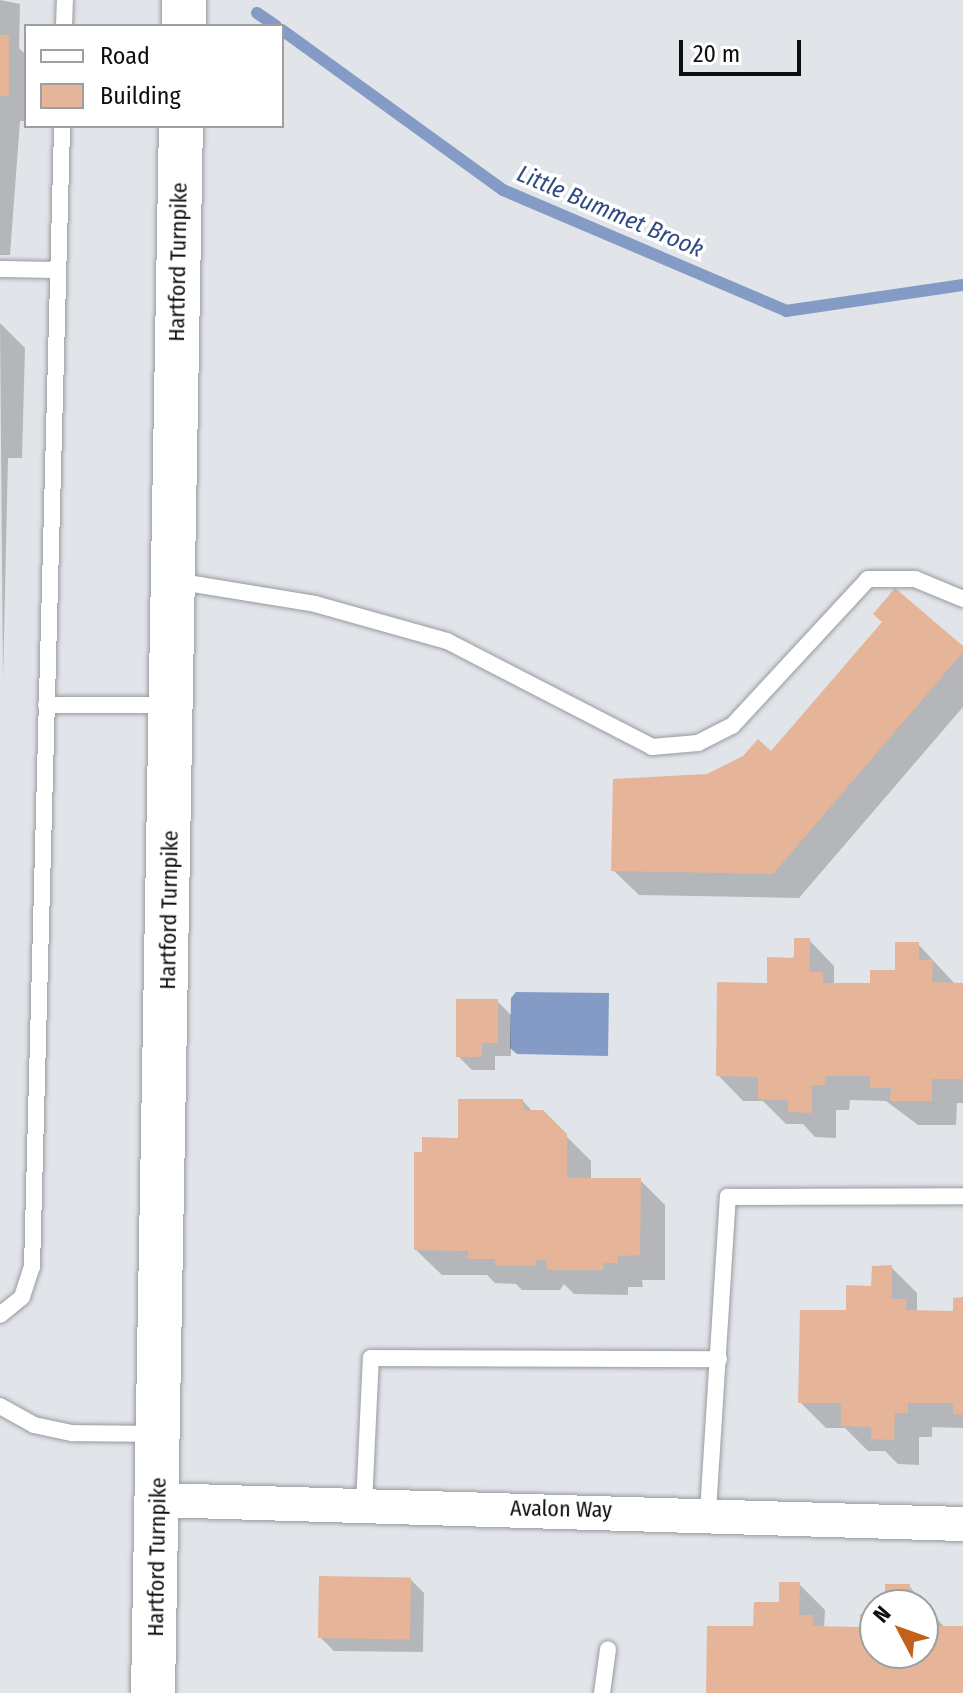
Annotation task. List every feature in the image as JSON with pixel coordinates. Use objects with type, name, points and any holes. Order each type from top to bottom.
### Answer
[{"type":"main road","points":[[184,0],[184,24]]},
{"type":"main road","name":"Hartford Turnpike","points":[[153,1693],[181,128]]},
{"type":"street","name":"Avalon Way","points":[[158,1500],[708,1512],[963,1524]]},
{"type":"lane","points":[[64,24],[65,0]]},
{"type":"lane","points":[[0,1315],[22,1297],[32,1267],[62,128]]},
{"type":"lane","points":[[0,269],[58,270]]},
{"type":"lane","points":[[174,580],[315,604],[447,641],[652,747],[698,743],[732,726],[868,579],[915,579],[963,599]]},
{"type":"lane","points":[[46,705],[172,705]]},
{"type":"lane","points":[[708,1512],[728,1197],[963,1196]]},
{"type":"lane","points":[[364,1504],[371,1358],[719,1359]]},
{"type":"lane","points":[[0,1406],[34,1425],[73,1433],[160,1434]]},
{"type":"lane","points":[[602,1693],[608,1649]]},
{"type":"water","points":[[516,992],[609,993],[608,1056],[517,1054],[510,1048],[511,998]]},
{"type":"building","points":[[0,35],[9,35],[9,96],[0,96]]},
{"type":"building","points":[[895,588],[963,646],[963,652],[773,874],[611,871],[613,779],[707,774],[743,756],[758,739],[771,751],[882,622],[873,614]]},
{"type":"building","points":[[794,938],[810,938],[809,972],[823,972],[823,983],[870,983],[870,970],[895,970],[895,942],[919,942],[919,960],[933,960],[932,982],[963,983],[963,1079],[932,1079],[932,1101],[890,1101],[891,1088],[870,1088],[870,1076],[825,1076],[825,1085],[812,1085],[812,1113],[788,1112],[788,1100],[758,1099],[758,1077],[716,1076],[717,982],[767,983],[767,957],[794,958]]},
{"type":"building","points":[[456,999],[498,999],[498,1043],[482,1043],[482,1057],[456,1057]]},
{"type":"building","points":[[458,1099],[523,1099],[524,1110],[543,1110],[567,1134],[567,1178],[641,1178],[640,1255],[618,1256],[618,1263],[604,1263],[603,1270],[547,1270],[546,1260],[536,1260],[536,1266],[495,1266],[495,1259],[468,1259],[468,1251],[414,1250],[414,1152],[422,1152],[422,1137],[458,1138]]},
{"type":"building","points":[[892,1265],[892,1299],[906,1299],[906,1310],[953,1311],[953,1298],[963,1297],[963,1415],[953,1414],[953,1403],[908,1403],[908,1413],[895,1413],[894,1440],[871,1439],[871,1427],[841,1426],[841,1403],[798,1403],[800,1310],[846,1310],[846,1285],[871,1286],[872,1266]]},
{"type":"building","points":[[319,1576],[411,1578],[410,1640],[318,1638]]},
{"type":"building","points":[[779,1582],[800,1582],[799,1615],[813,1615],[813,1626],[859,1627],[859,1669],[939,1669],[939,1626],[963,1626],[963,1693],[706,1693],[707,1626],[753,1626],[754,1602],[779,1602]]},
{"type":"building","points":[[885,1584],[910,1584],[910,1589],[885,1589]]},
{"type":"waterway","name":"Little Bummet Brook","points":[[257,13],[273,24]]},
{"type":"waterway","name":"Little Bummet Brook","points":[[284,31],[503,190],[786,311],[963,285]]}]
